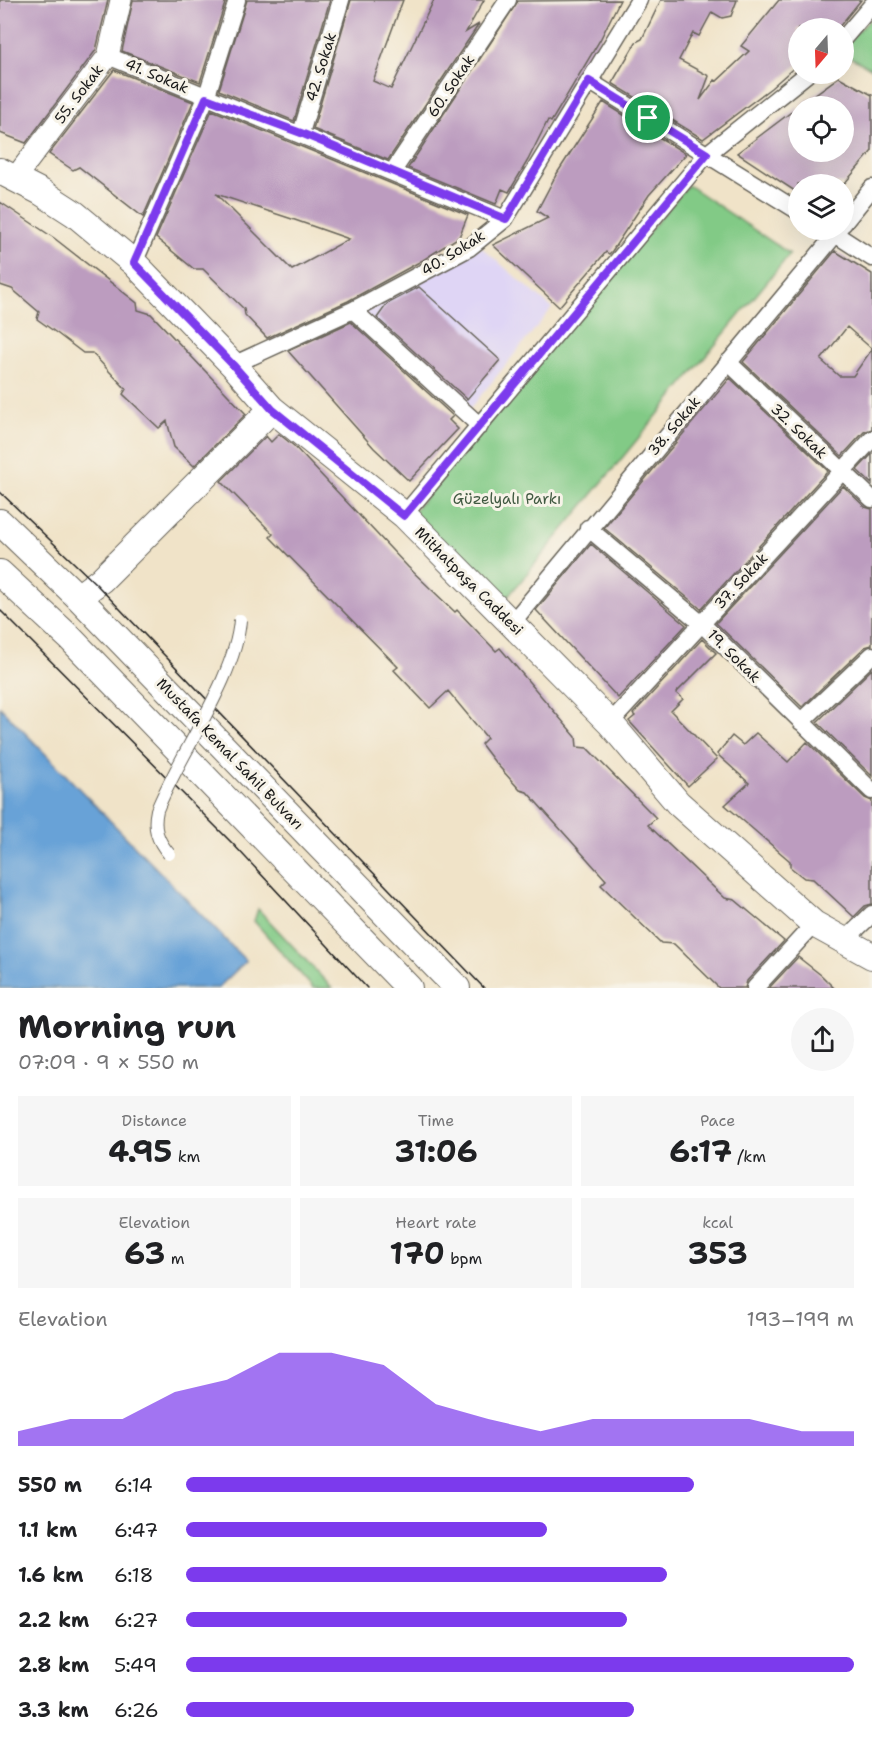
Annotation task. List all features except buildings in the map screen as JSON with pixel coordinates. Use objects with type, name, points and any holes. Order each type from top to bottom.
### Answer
[{"type":"main road","name":"Mithatpaşa Caddesi","points":[[8,174],[75,214],[134,263],[233,365],[272,409],[404,516],[610,723],[678,803],[814,924],[872,956]]},
{"type":"main road","points":[[78,597],[101,580],[272,409]]},
{"type":"main road","name":"Mustafa Kemal Sahil Bulvarı","points":[[0,522],[78,597],[458,988]]},
{"type":"main road","points":[[0,573],[70,638],[409,988]]},
{"type":"street","name":"55. Sokak","points":[[8,174],[108,56],[121,0]]},
{"type":"street","points":[[134,263],[206,98],[237,0]]},
{"type":"street","name":"42. Sokak","points":[[301,133],[341,0]]},
{"type":"street","name":"60. Sokak","points":[[393,171],[508,0]]},
{"type":"street","name":"40. Sokak","points":[[233,365],[353,310],[469,248],[506,219],[639,0]]},
{"type":"street","points":[[854,26],[872,5]]},
{"type":"street","name":"41. Sokak","points":[[108,56],[206,98],[301,133],[506,219]]},
{"type":"street","points":[[589,81],[788,204]]},
{"type":"street","points":[[404,516],[707,154],[794,84]]},
{"type":"street","name":"38. Sokak","points":[[854,209],[872,188]]},
{"type":"street","name":"38. Sokak","points":[[511,624],[828,240]]},
{"type":"street","points":[[850,240],[872,258]]},
{"type":"street","points":[[353,310],[480,426]]},
{"type":"street","name":"32. Sokak","points":[[728,362],[872,499]]},
{"type":"street","name":"37. Sokak","points":[[610,723],[872,439]]},
{"type":"street","name":"19. Sokak","points":[[588,528],[702,624],[872,791]]},
{"type":"street","points":[[169,854],[161,845],[155,831],[157,810],[231,662],[239,636],[240,620]]},
{"type":"street","points":[[801,722],[872,655]]},
{"type":"street","points":[[843,942],[872,914]]},
{"type":"street","points":[[755,988],[814,924]]},
{"type":"shaded area","points":[[480,246],[552,308],[469,410],[364,313]]},
{"type":"green space","points":[[872,18],[872,69],[854,59],[854,35]]},
{"type":"green space","name":"Güzelyalı Parkı","points":[[688,185],[790,254],[502,604],[412,513]]},
{"type":"green space","points":[[258,909],[332,988],[313,988],[254,921]]},
{"type":"water","points":[[0,707],[246,961],[218,988],[0,988]]},
{"type":"tram line","points":[[0,492],[96,584],[484,988]]},
{"type":"tram line","points":[[0,610],[233,844],[367,988]]},
{"type":"route","points":[[589,81],[648,118],[707,154],[404,516],[272,409],[233,365],[134,263],[206,98],[301,133],[506,219],[589,81]]}]
